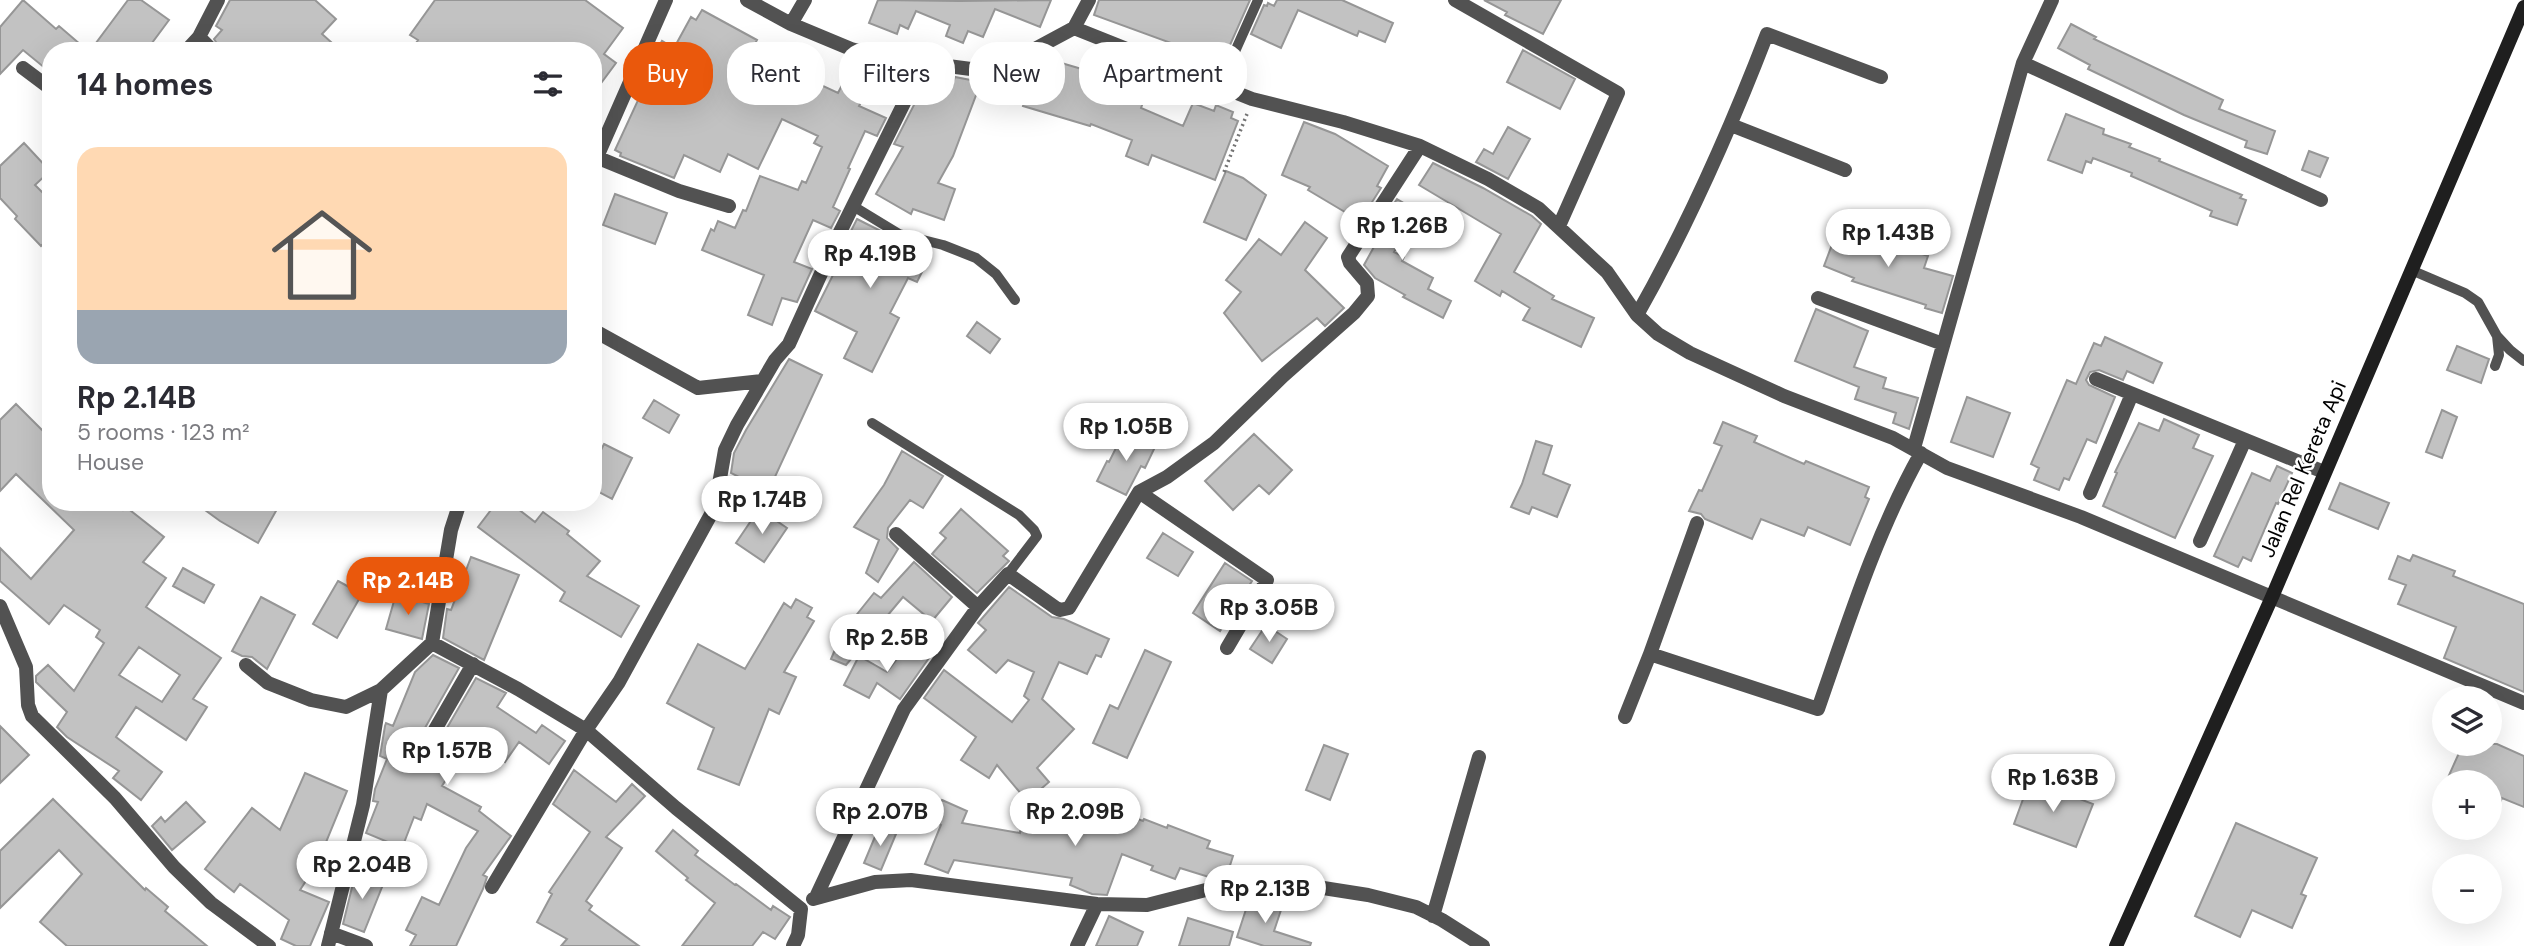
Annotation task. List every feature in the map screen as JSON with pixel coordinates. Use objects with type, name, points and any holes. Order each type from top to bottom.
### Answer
[{"type":"main road","name":"Jalan Rel Kereta Api","points":[[2116,946],[2272,597],[2524,7]]},
{"type":"street","points":[[194,42],[218,0]]},
{"type":"street","points":[[602,146],[666,0]]},
{"type":"street","points":[[747,0],[790,24],[839,44]]},
{"type":"street","points":[[790,24],[805,0]]},
{"type":"street","points":[[955,67],[991,68],[1007,64],[1074,28],[1089,0]]},
{"type":"street","points":[[1455,0],[1618,93],[1559,226]]},
{"type":"street","points":[[1650,654],[1818,709],[1851,612],[1917,451],[1943,344],[2023,63],[2052,0]]},
{"type":"street","points":[[1074,28],[1110,42]]},
{"type":"street","points":[[1637,315],[1662,271],[1731,125],[1767,34],[1881,77]]},
{"type":"street","points":[[199,37],[204,42]]},
{"type":"street","points":[[2023,63],[2321,200]]},
{"type":"street","points":[[23,68],[42,82]]},
{"type":"street","points":[[1247,97],[1366,128],[1420,146],[1488,179],[1538,208],[1559,226],[1607,272],[1637,315],[1658,334],[1690,353],[1784,396],[1917,451],[1947,468],[2081,517],[2524,704]]},
{"type":"street","points":[[492,887],[586,730],[619,682],[715,507],[725,450],[775,360],[789,344],[903,105]]},
{"type":"street","points":[[1731,125],[1845,170]]},
{"type":"street","points":[[816,897],[904,709],[978,607],[1008,574],[1056,608],[1069,608],[1139,492],[1167,477],[1214,443],[1283,376],[1354,313],[1368,296],[1367,283],[1349,263],[1349,257],[1420,146]]},
{"type":"street","points":[[602,164],[729,206]]},
{"type":"street","points":[[1818,298],[1943,344]]},
{"type":"street","points":[[602,335],[698,388],[762,382]]},
{"type":"street","points":[[2096,379],[2324,472]]},
{"type":"street","points":[[2090,494],[2132,394]]},
{"type":"street","points":[[2200,541],[2245,440]]},
{"type":"street","points":[[1139,492],[1267,579],[1227,648]]},
{"type":"street","points":[[246,665],[268,683],[311,700],[338,706],[353,705],[381,690],[432,643],[451,530],[457,511]]},
{"type":"street","points":[[1625,717],[1697,523]]},
{"type":"street","points":[[897,534],[978,607]]},
{"type":"street","points":[[0,606],[26,667],[27,705],[32,716],[115,798],[174,867],[211,903],[269,946]]},
{"type":"street","points":[[432,643],[586,730],[676,808],[801,909]]},
{"type":"street","points":[[429,740],[473,664]]},
{"type":"street","points":[[366,946],[329,940],[363,805],[381,690]]},
{"type":"street","points":[[1433,916],[1479,757]]},
{"type":"street","points":[[793,946],[801,909],[816,897],[875,882],[911,880],[1097,904],[1147,905],[1241,881],[1285,883],[1368,895],[1416,907],[1483,946]]},
{"type":"street","points":[[1077,946],[1097,904]]},
{"type":"lane","points":[[1239,42],[1258,0]]},
{"type":"lane","points":[[853,205],[899,234],[943,245],[976,258],[996,274],[1015,300]]},
{"type":"lane","points":[[2411,270],[2465,293],[2478,302],[2497,336],[2510,351],[2524,360]]},
{"type":"lane","points":[[2495,366],[2499,355],[2497,336]]},
{"type":"lane","points":[[872,423],[1019,515],[1034,530],[1037,536],[1008,574]]},
{"type":"path","points":[[1224,172],[1252,99]]},
{"type":"building","points":[[23,0],[56,29],[59,26],[78,42],[42,42],[42,66],[23,50],[0,74],[0,27]]},
{"type":"building","points":[[128,0],[141,0],[169,20],[153,42],[97,42]]},
{"type":"building","points":[[230,0],[315,0],[336,19],[322,34],[331,42],[216,42],[214,39],[222,30],[216,26]]},
{"type":"building","points":[[435,0],[585,0],[623,28],[604,54],[616,63],[602,82],[602,42],[417,42],[418,40],[410,35]]},
{"type":"building","points":[[878,0],[1051,0],[1040,27],[995,9],[983,37],[968,31],[963,43],[946,36],[950,25],[916,11],[908,29],[900,25],[897,34],[869,23]]},
{"type":"building","points":[[1099,0],[1250,0],[1231,42],[1168,42],[1094,15]]},
{"type":"building","points":[[1277,0],[1342,0],[1393,23],[1385,42],[1359,31],[1357,36],[1298,10],[1281,48],[1251,34],[1264,5],[1267,6],[1268,3],[1274,6]]},
{"type":"building","points":[[1484,0],[1561,0],[1543,34],[1505,15],[1507,12]]},
{"type":"building","points":[[702,10],[757,40],[727,42],[727,105],[825,105],[825,87],[838,93],[839,91],[839,105],[860,105],[886,118],[877,136],[865,131],[833,207],[840,211],[831,228],[813,220],[794,262],[812,269],[797,302],[782,298],[772,325],[748,315],[764,275],[702,250],[711,229],[714,231],[718,221],[735,228],[743,210],[746,211],[760,176],[798,190],[802,181],[806,183],[822,147],[814,143],[818,136],[782,119],[758,169],[728,154],[720,172],[684,155],[674,178],[620,156],[621,153],[615,150],[636,105],[713,105],[713,42],[677,42],[691,17],[696,20]]},
{"type":"building","points":[[2071,24],[2096,37],[2094,39],[2223,100],[2219,109],[2275,131],[2267,154],[2245,147],[2247,141],[2184,115],[2088,69],[2090,65],[2058,48]]},
{"type":"building","points":[[1523,50],[1575,79],[1560,109],[1507,82]]},
{"type":"building","points":[[1065,64],[1079,68],[1079,105],[1142,105],[1141,108],[1183,126],[1192,105],[1214,111],[1216,105],[1233,112],[1231,118],[1238,121],[1215,180],[1152,155],[1148,165],[1126,156],[1132,140],[1091,124],[1090,126],[1023,106],[1065,105]]},
{"type":"building","points":[[955,77],[969,80],[969,105],[972,105],[953,156],[938,183],[955,189],[944,220],[913,209],[911,214],[876,194],[903,147],[894,144],[914,105],[955,105]]},
{"type":"building","points":[[2066,114],[2104,129],[2103,134],[2131,144],[2129,147],[2160,159],[2159,161],[2242,195],[2240,198],[2246,200],[2237,225],[2210,216],[2212,211],[2131,176],[2132,173],[2093,158],[2091,163],[2086,161],[2082,173],[2048,160]]},
{"type":"building","points":[[1304,122],[1335,134],[1388,166],[1377,186],[1381,188],[1360,221],[1308,190],[1310,187],[1282,175]]},
{"type":"building","points":[[1508,127],[1530,139],[1508,179],[1476,162],[1484,149],[1493,154]]},
{"type":"building","points":[[24,143],[42,162],[42,178],[35,185],[42,192],[41,246],[15,219],[17,216],[0,198],[0,166]]},
{"type":"building","points":[[2309,151],[2328,158],[2320,177],[2302,170]]},
{"type":"building","points":[[1433,163],[1483,188],[1541,224],[1514,272],[1554,296],[1552,299],[1594,318],[1581,347],[1523,320],[1530,308],[1502,291],[1500,296],[1475,281],[1501,234],[1419,185]]},
{"type":"building","points":[[1226,171],[1243,178],[1266,195],[1246,240],[1204,222]]},
{"type":"building","points":[[615,194],[667,213],[655,244],[603,225]]},
{"type":"building","points":[[1397,199],[1419,212],[1394,252],[1404,257],[1402,261],[1433,278],[1428,289],[1451,301],[1443,318],[1403,297],[1405,295],[1375,278],[1364,265],[1381,234],[1376,231]]},
{"type":"building","points":[[857,219],[930,256],[917,282],[908,278],[890,313],[899,318],[872,372],[844,358],[857,332],[815,311],[852,237],[849,235]]},
{"type":"building","points":[[1305,222],[1327,238],[1305,270],[1344,308],[1325,326],[1317,318],[1262,361],[1224,313],[1241,292],[1226,280],[1259,239],[1281,255]]},
{"type":"building","points":[[1839,226],[1928,256],[1924,268],[1953,276],[1942,313],[1925,308],[1926,305],[1852,281],[1854,278],[1824,266]]},
{"type":"building","points":[[1816,309],[1868,331],[1854,367],[1886,378],[1883,388],[1918,398],[1909,429],[1893,423],[1896,413],[1855,399],[1859,387],[1795,361]]},
{"type":"building","points":[[977,322],[1000,339],[990,353],[967,336]]},
{"type":"building","points":[[2105,337],[2162,363],[2153,383],[2127,371],[2123,380],[2099,370],[2090,372],[2086,380],[2089,385],[2115,397],[2096,443],[2087,439],[2069,480],[2064,478],[2059,490],[2034,480],[2039,468],[2031,464],[2067,380],[2076,384],[2094,343],[2101,346]]},
{"type":"building","points":[[2457,346],[2489,359],[2481,383],[2447,370]]},
{"type":"building","points":[[789,359],[822,375],[768,492],[731,473],[734,453]]},
{"type":"building","points":[[1967,397],[2010,413],[1993,457],[1951,442]]},
{"type":"building","points":[[654,400],[679,415],[669,433],[643,418]]},
{"type":"building","points":[[16,404],[42,430],[42,499],[16,474],[0,491],[0,420]]},
{"type":"building","points":[[2442,410],[2457,417],[2442,458],[2426,452]]},
{"type":"building","points":[[2164,419],[2199,435],[2193,448],[2213,456],[2175,538],[2103,506],[2117,473],[2115,472],[2139,423],[2159,431]]},
{"type":"building","points":[[1723,422],[1757,436],[1754,442],[1804,464],[1806,461],[1869,487],[1865,497],[1869,499],[1850,545],[1808,527],[1804,536],[1761,519],[1752,539],[1705,519],[1701,514],[1689,511],[1699,490],[1702,491],[1722,446],[1714,443]]},
{"type":"building","points":[[1124,432],[1155,447],[1145,468],[1141,466],[1126,495],[1097,481]]},
{"type":"building","points":[[1254,434],[1292,470],[1269,494],[1259,485],[1233,510],[1205,481]]},
{"type":"building","points":[[1536,441],[1552,446],[1543,474],[1570,485],[1557,517],[1532,507],[1529,514],[1511,507],[1522,484]]},
{"type":"building","points":[[604,444],[632,458],[612,499],[602,494]]},
{"type":"building","points":[[902,451],[943,476],[923,508],[910,500],[888,528],[887,538],[898,549],[878,582],[866,573],[879,540],[854,527],[884,485]]},
{"type":"building","points":[[2277,466],[2292,473],[2251,561],[2243,557],[2238,567],[2214,556],[2252,473],[2270,481]]},
{"type":"building","points":[[2340,483],[2389,503],[2378,529],[2329,509]]},
{"type":"building","points":[[759,509],[787,528],[764,562],[736,543]]},
{"type":"building","points":[[961,509],[1008,551],[1003,556],[1009,561],[977,593],[932,554],[946,538],[940,533]]},
{"type":"building","points":[[54,511],[131,511],[164,537],[143,562],[166,578],[146,607],[221,658],[193,699],[207,707],[186,740],[136,707],[116,737],[162,772],[141,800],[113,778],[119,771],[67,737],[57,727],[67,712],[36,682],[36,676],[48,665],[74,691],[104,643],[96,637],[100,630],[64,605],[49,624],[0,581],[0,548],[31,579],[74,530]],"holes":[[[139,647],[180,675],[162,702],[119,675]]]},
{"type":"building","points":[[206,511],[276,511],[258,543]]},
{"type":"building","points":[[490,511],[521,511],[535,522],[543,512],[569,531],[567,534],[600,561],[587,576],[639,606],[621,637],[560,601],[565,592],[478,527]]},
{"type":"building","points":[[1163,533],[1193,552],[1178,576],[1147,558]]},
{"type":"building","points":[[2413,555],[2455,571],[2453,576],[2524,604],[2524,692],[2444,658],[2456,627],[2398,604],[2406,585],[2389,579],[2398,556],[2410,561]]},
{"type":"building","points":[[471,557],[519,575],[484,660],[443,638],[447,609],[451,610]]},
{"type":"building","points":[[914,562],[952,597],[932,621],[903,597],[846,665],[831,659],[842,633],[874,593],[881,598]]},
{"type":"building","points":[[1225,563],[1252,581],[1220,631],[1193,613]]},
{"type":"building","points":[[183,568],[214,585],[204,603],[173,586]]},
{"type":"building","points":[[338,581],[362,594],[337,638],[313,624]]},
{"type":"building","points":[[1009,587],[1052,617],[1064,619],[1109,639],[1101,657],[1096,655],[1087,674],[1059,662],[1042,699],[1074,729],[1037,768],[1049,782],[1027,801],[997,765],[989,778],[961,760],[976,737],[924,698],[944,670],[1012,722],[1029,700],[1024,696],[1034,672],[1008,660],[996,673],[968,650],[986,630],[978,623]]},
{"type":"building","points":[[396,594],[429,604],[422,639],[386,629]]},
{"type":"building","points":[[261,597],[295,615],[267,669],[252,657],[232,651]]},
{"type":"building","points":[[796,599],[812,608],[807,617],[814,621],[784,672],[796,677],[779,714],[769,709],[739,785],[698,769],[714,728],[667,703],[698,644],[745,669],[784,603],[791,608]]},
{"type":"building","points":[[1266,625],[1287,639],[1272,663],[1250,649]]},
{"type":"building","points":[[906,647],[914,654],[917,650],[929,658],[900,699],[877,683],[869,698],[844,685],[859,656],[887,672]]},
{"type":"building","points":[[1145,650],[1171,662],[1127,758],[1093,743],[1110,705],[1118,709]]},
{"type":"building","points":[[433,655],[459,668],[421,735],[419,741],[424,748],[430,750],[437,745],[476,678],[506,693],[497,707],[536,733],[542,725],[565,741],[549,764],[519,742],[505,762],[472,739],[442,786],[481,807],[479,811],[511,836],[483,875],[487,877],[483,889],[456,946],[410,946],[416,935],[406,930],[422,897],[439,905],[466,848],[478,831],[427,804],[421,820],[414,817],[402,848],[366,833],[378,802],[373,801],[375,789],[387,759],[380,756],[386,723],[393,726],[415,672]]},
{"type":"building","points":[[0,726],[29,755],[0,783]]},
{"type":"building","points":[[1324,745],[1348,754],[1330,800],[1306,790]]},
{"type":"building","points":[[2502,746],[2524,756],[2524,807],[2502,798],[2502,770],[2451,770],[2458,756],[2502,756]]},
{"type":"building","points":[[574,770],[616,802],[632,784],[645,796],[606,837],[622,848],[586,901],[592,906],[589,910],[639,946],[561,946],[567,939],[537,922],[552,894],[549,892],[590,832],[553,804]]},
{"type":"building","points":[[305,773],[347,791],[324,847],[327,849],[300,890],[329,902],[310,946],[296,946],[281,939],[289,920],[240,884],[234,892],[205,869],[252,808],[280,830]]},
{"type":"building","points":[[2030,780],[2093,804],[2076,847],[2014,824]]},
{"type":"building","points":[[53,799],[145,890],[146,888],[168,907],[165,911],[207,946],[67,946],[40,922],[82,874],[59,850],[0,908],[0,851]]},
{"type":"building","points":[[942,800],[967,811],[962,823],[1020,833],[1022,820],[1088,831],[1099,804],[1143,821],[1144,819],[1167,828],[1168,825],[1210,841],[1207,848],[1233,856],[1227,875],[1212,878],[1180,868],[1175,879],[1151,870],[1153,866],[1122,854],[1107,895],[1092,894],[1070,885],[1072,878],[954,860],[948,873],[925,864],[941,825],[933,821]]},
{"type":"building","points":[[186,802],[205,822],[172,850],[152,826],[161,817],[165,822]]},
{"type":"building","points":[[2236,823],[2317,858],[2301,894],[2306,896],[2292,928],[2252,910],[2240,937],[2195,916]]},
{"type":"building","points":[[879,827],[896,834],[881,870],[864,863]]},
{"type":"building","points":[[673,830],[698,851],[695,855],[735,885],[771,910],[773,906],[790,917],[775,939],[763,932],[752,946],[682,946],[715,903],[656,851]]},
{"type":"building","points":[[356,871],[384,882],[364,932],[343,924]]},
{"type":"building","points":[[1251,894],[1283,904],[1274,931],[1311,943],[1310,946],[1264,946],[1237,937]]},
{"type":"building","points":[[1109,916],[1143,932],[1137,946],[1096,946]]},
{"type":"building","points":[[1188,918],[1233,932],[1229,946],[1179,946]]}]
